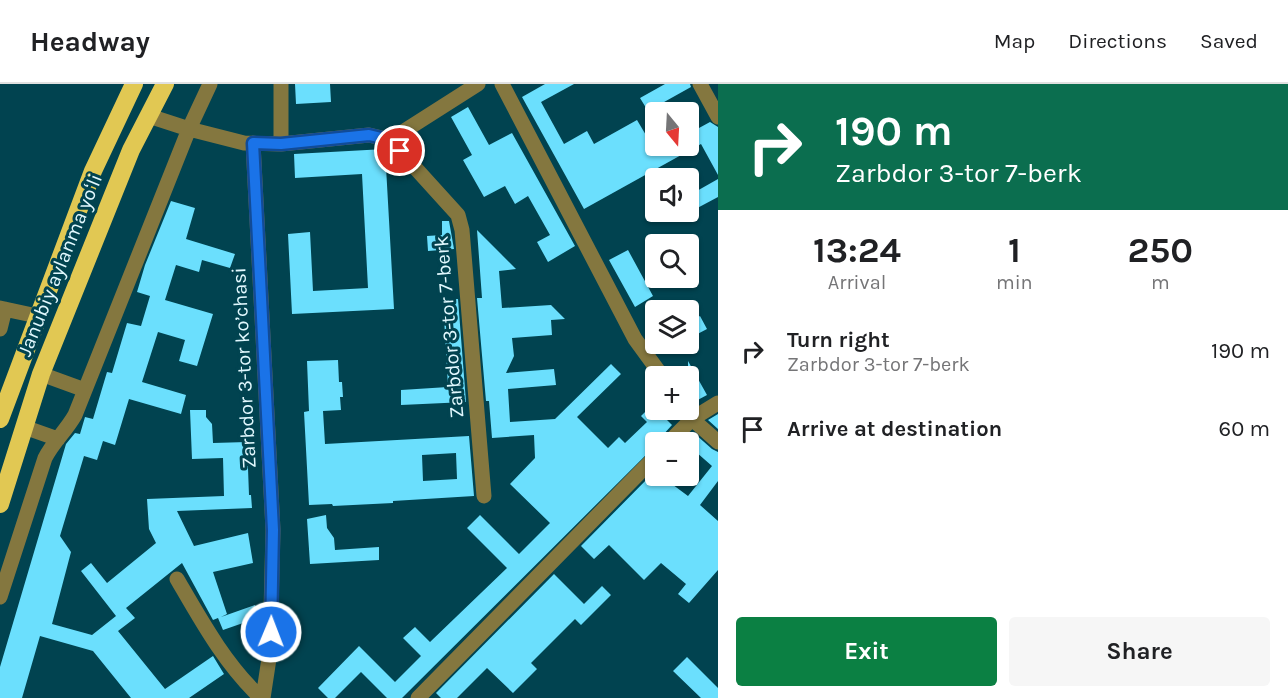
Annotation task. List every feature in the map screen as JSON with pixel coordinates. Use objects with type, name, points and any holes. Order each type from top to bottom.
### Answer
[{"type":"highway","name":"Janubiy aylanma yoʻli","points":[[0,503],[41,374],[131,150],[165,84]]},
{"type":"highway","points":[[0,419],[93,171],[128,89]]},
{"type":"street","points":[[0,597],[5,562],[27,512],[45,458],[50,448],[71,422],[189,129],[210,84]]},
{"type":"street","points":[[281,84],[281,144]]},
{"type":"street","points":[[148,116],[244,143],[281,144],[369,135],[390,140],[478,84]]},
{"type":"street","points":[[502,84],[635,339],[655,366]]},
{"type":"street","points":[[700,84],[718,117]]},
{"type":"street","name":"Zarbdor 3-tor 7-berk","points":[[390,140],[458,215],[462,230],[484,496]]},
{"type":"street","name":"Zarbdor 3-tor koʼchasi","points":[[253,143],[273,530],[270,652],[262,698]]},
{"type":"street","points":[[0,329],[3,308],[37,316]]},
{"type":"street","points":[[41,374],[85,390]]},
{"type":"street","points":[[699,410],[718,403]]},
{"type":"street","points":[[694,420],[718,442]]},
{"type":"street","points":[[24,427],[58,439]]},
{"type":"street","points":[[418,698],[645,467]]},
{"type":"street","points":[[0,503],[27,512]]},
{"type":"street","points":[[177,579],[221,653],[240,678],[262,698]]},
{"type":"building","points":[[295,84],[330,84],[331,102],[296,104]]},
{"type":"building","points":[[545,84],[574,84],[541,102],[564,144],[587,131],[594,144],[637,120],[645,133],[645,156],[679,156],[658,168],[645,168],[645,175],[584,209],[522,97]]},
{"type":"building","points":[[665,84],[690,84],[691,87],[664,102],[645,102],[645,106],[640,98]]},
{"type":"building","points":[[468,107],[489,145],[512,133],[575,246],[548,262],[537,242],[550,235],[528,196],[515,204],[505,186],[484,197],[463,160],[472,155],[451,117]]},
{"type":"building","points":[[710,122],[718,127],[718,175],[701,144],[699,145],[699,128]]},
{"type":"building","points":[[385,149],[394,309],[292,314],[288,234],[310,232],[313,291],[368,288],[362,174],[295,178],[294,154]]},
{"type":"building","points":[[718,179],[718,197],[699,207],[699,190]]},
{"type":"building","points":[[171,201],[195,208],[186,239],[235,254],[230,268],[202,260],[199,272],[176,265],[165,300],[213,314],[197,366],[179,361],[185,340],[158,332],[142,382],[186,395],[181,414],[129,399],[115,445],[103,441],[97,460],[84,456],[60,536],[71,552],[52,624],[92,635],[116,616],[81,571],[91,563],[107,583],[156,543],[149,529],[147,499],[224,496],[223,458],[192,459],[190,410],[206,410],[206,417],[212,424],[213,443],[247,442],[249,495],[251,495],[252,508],[177,511],[194,546],[248,533],[253,563],[213,572],[227,614],[221,617],[255,605],[260,617],[223,630],[218,618],[213,620],[182,563],[126,608],[135,618],[118,631],[165,689],[213,656],[224,674],[189,698],[131,698],[93,651],[40,636],[22,698],[0,698],[0,667],[66,444],[75,433],[80,434],[85,417],[93,419],[107,372],[112,373],[127,323],[141,326],[150,296],[137,292],[145,265]]},
{"type":"building","points":[[442,221],[449,221],[454,249],[428,251],[427,236],[442,235]]},
{"type":"building","points":[[477,230],[516,269],[499,271],[502,308],[551,305],[565,319],[551,320],[552,335],[512,338],[514,356],[506,373],[554,369],[556,385],[508,389],[510,422],[555,419],[611,364],[621,374],[577,417],[608,448],[619,437],[625,443],[647,422],[645,420],[667,420],[672,425],[666,432],[645,432],[645,456],[402,698],[387,698],[361,672],[335,698],[328,698],[318,688],[359,646],[395,682],[421,656],[403,638],[415,627],[430,642],[507,568],[467,528],[480,515],[519,554],[550,523],[510,484],[535,458],[534,435],[492,438],[489,401],[486,401],[477,298],[482,298]]},
{"type":"building","points":[[628,250],[645,281],[645,288],[649,288],[653,296],[635,307],[609,260]]},
{"type":"building","points":[[458,299],[466,402],[401,405],[401,390],[448,387],[443,300]]},
{"type":"building","points":[[699,316],[707,329],[699,333]]},
{"type":"building","points":[[338,360],[339,382],[342,382],[343,397],[340,397],[341,410],[323,411],[325,444],[469,436],[474,496],[393,501],[393,503],[309,505],[304,412],[309,411],[307,361]],"holes":[[[456,453],[457,479],[423,481],[422,455]]]},
{"type":"building","points":[[699,381],[707,395],[699,399]]},
{"type":"building","points":[[718,414],[718,429],[708,420]]},
{"type":"building","points":[[699,438],[718,452],[718,481],[700,505],[718,521],[718,570],[689,603],[678,594],[686,584],[661,563],[644,580],[609,545],[594,559],[581,546],[645,481],[645,486],[674,486],[688,496],[696,486],[699,486],[699,482],[712,466],[699,455]]},
{"type":"building","points":[[326,515],[327,528],[334,538],[335,550],[379,547],[379,560],[310,564],[307,519]]},
{"type":"building","points":[[554,574],[584,604],[602,586],[611,595],[581,625],[575,619],[531,663],[537,669],[513,693],[487,668],[457,698],[441,698],[436,693]]},
{"type":"building","points":[[687,657],[718,688],[718,698],[701,698],[673,671]]},
{"type":"route","points":[[271,632],[273,530],[253,143],[281,144],[369,135],[390,140],[400,151]]}]
